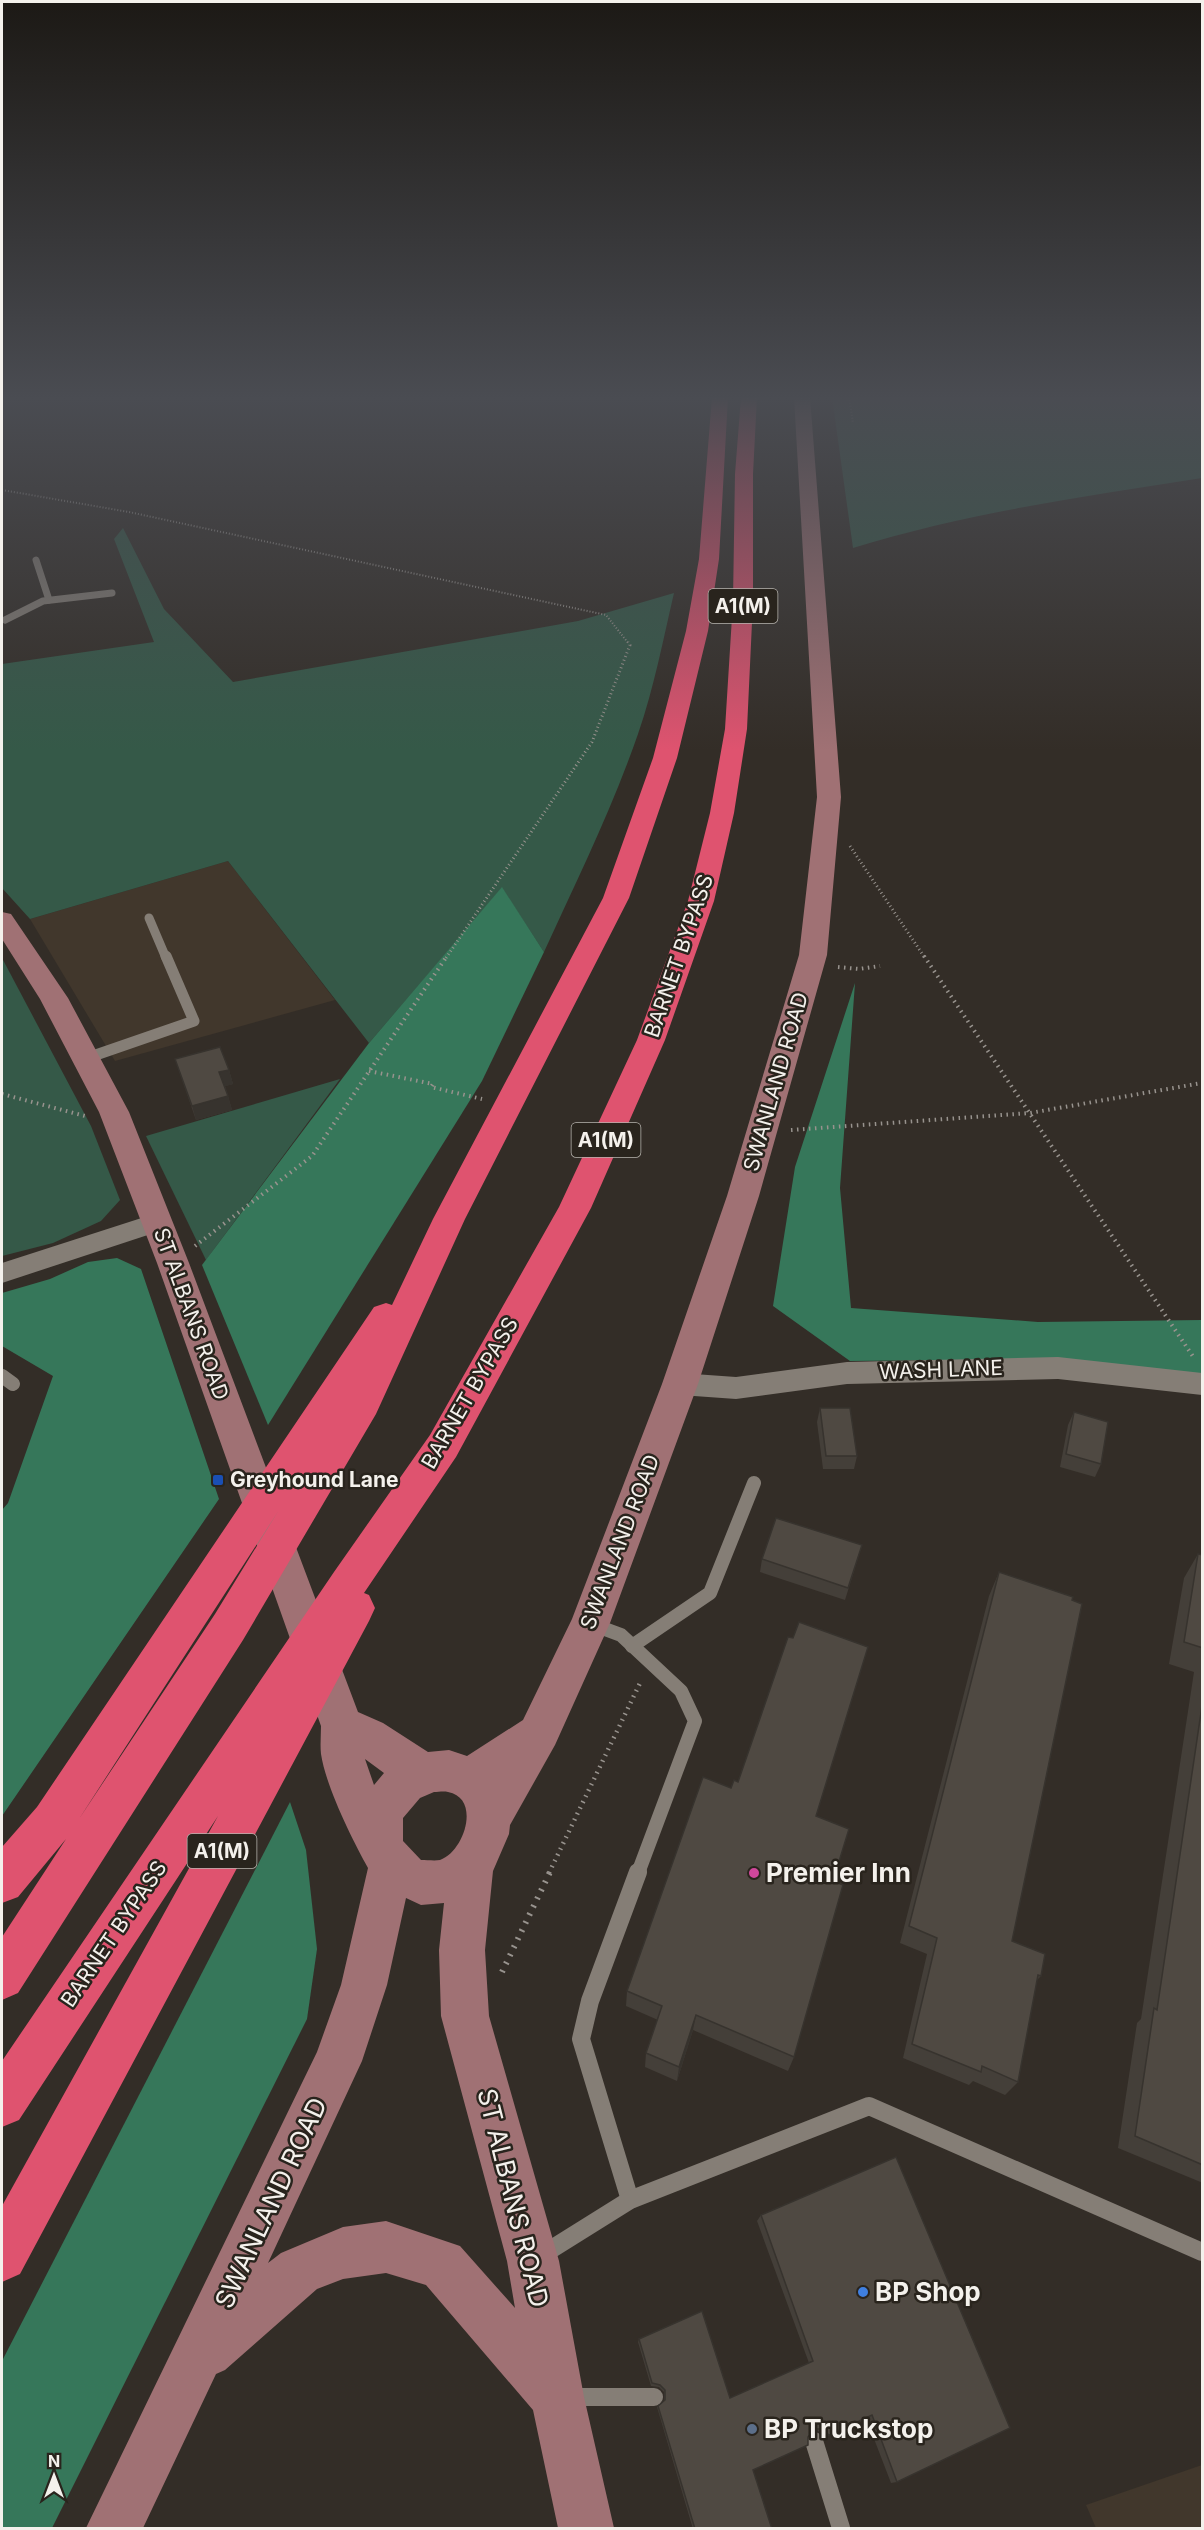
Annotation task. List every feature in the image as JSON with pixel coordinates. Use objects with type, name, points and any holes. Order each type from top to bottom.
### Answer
[{"type":"highway","name":"A1(M)","points":[[2,1977],[230,1627],[363,1404],[449,1219],[616,898],[665,758],[697,631],[709,559],[712,515]]},
{"type":"highway","name":"BARNET BYPASS","points":[[2,2103],[348,1584],[443,1446],[575,1208],[651,1040],[701,901],[722,813],[736,729],[743,600],[744,515]]},
{"type":"highway","name":"A1(M)","points":[[2,1881],[52,1822],[449,1219]]},
{"type":"highway","name":"A1(M)","points":[[2,2256],[443,1446]]},
{"type":"street","name":"SWANLAND ROAD","points":[[479,1798],[540,1731],[590,1623],[680,1384],[743,1196],[810,965],[829,797],[810,515]]},
{"type":"street","name":"ST ALBANS ROAD","points":[[2,920],[54,998],[114,1112],[173,1263],[342,1726],[343,1756],[366,1817],[386,1855]]},
{"type":"street","points":[[2,1273],[157,1222]]},
{"type":"street","name":"WASH LANE","points":[[680,1384],[735,1389],[847,1372],[1058,1368],[1199,1373]]},
{"type":"street","points":[[342,1726],[368,1737],[422,1773]]},
{"type":"street","points":[[439,1770],[454,1773],[479,1798],[489,1834],[483,1851],[471,1865],[456,1876],[439,1882],[421,1881],[405,1876],[386,1855],[379,1827],[384,1807],[393,1792],[407,1780],[422,1773],[439,1770]]},
{"type":"street","name":"SWANLAND ROAD","points":[[132,2504],[197,2358],[338,2061],[364,1985],[386,1855]]},
{"type":"street","name":"ST ALBANS ROAD","points":[[471,1865],[462,1950],[465,2016],[533,2261],[557,2397],[586,2529]]},
{"type":"street","points":[[197,2358],[299,2271],[343,2253],[386,2247],[442,2264],[557,2397]]},
{"type":"lane","points":[[36,560],[49,600]]},
{"type":"lane","points":[[3,620],[49,600],[112,592]]},
{"type":"lane","points":[[87,1058],[194,1021],[149,918]]},
{"type":"lane","points":[[2,1376],[14,1384]]},
{"type":"lane","points":[[633,1646],[710,1593],[754,1483]]},
{"type":"lane","points":[[590,1623],[621,1635],[681,1691],[694,1721],[590,2001],[581,2039],[630,2200]]},
{"type":"lane","points":[[533,2261],[630,2200],[869,2106],[1203,2252]]},
{"type":"lane","points":[[557,2397],[654,2397]]},
{"type":"lane","points":[[814,2441],[841,2529]]},
{"type":"path","points":[[143,515],[606,615],[630,645],[592,742],[312,1156],[173,1263]]},
{"type":"path","points":[[845,839],[1030,1113],[1199,1373]]},
{"type":"path","points":[[810,965],[859,969],[880,966]]},
{"type":"path","points":[[369,1071],[433,1084],[431,1087],[470,1096]]},
{"type":"path","points":[[790,1130],[1030,1113],[1203,1083]]},
{"type":"path","points":[[2,1094],[94,1118],[114,1112]]},
{"type":"path","points":[[496,1983],[650,1662]]},
{"type":"shaded area","points":[[228,861],[335,1000],[115,1061],[30,919]]},
{"type":"shaded area","points":[[1202,2465],[1202,2528],[1096,2528],[1086,2505]]},
{"type":"green space","points":[[848,515],[982,515],[896,536],[853,548]]},
{"type":"green space","points":[[123,528],[164,609],[233,682],[578,621],[674,593],[654,682],[628,762],[606,817],[544,952],[502,888],[369,1043],[228,861],[30,919],[2,888],[2,664],[154,642],[114,539]]},
{"type":"green space","points":[[502,887],[544,952],[482,1081],[268,1425],[202,1265],[369,1043]]},
{"type":"green space","points":[[2,958],[91,1126],[120,1200],[101,1221],[53,1243],[2,1256]]},
{"type":"green space","points":[[855,983],[840,1188],[851,1308],[1038,1322],[1202,1320],[1202,1378],[1039,1359],[850,1361],[773,1306],[795,1167]]},
{"type":"green space","points":[[340,1079],[206,1260],[146,1136]]},
{"type":"green space","points":[[117,1258],[141,1269],[219,1499],[2,1816],[2,1510],[8,1503],[53,1376],[2,1346],[2,1293],[50,1279],[88,1262]]},
{"type":"green space","points":[[290,1802],[306,1850],[317,1949],[307,2019],[52,2528],[2,2528],[2,2361]]},
{"type":"building","points":[[220,1047],[229,1070],[219,1072],[228,1096],[192,1106],[175,1059]]},
{"type":"building","points":[[820,1408],[850,1408],[857,1456],[826,1456]]},
{"type":"building","points":[[1074,1412],[1108,1422],[1101,1464],[1066,1454]]},
{"type":"building","points":[[776,1518],[862,1545],[848,1588],[762,1559]]},
{"type":"building","points":[[1198,1554],[1203,1555],[1203,1648],[1184,1642]]},
{"type":"building","points":[[999,1572],[1073,1597],[1072,1600],[1082,1604],[1012,1941],[1045,1954],[1041,1976],[1038,1975],[1018,2082],[982,2066],[981,2072],[912,2044],[937,1938],[909,1926]]},
{"type":"building","points":[[799,1622],[868,1647],[816,1816],[849,1829],[833,1881],[843,1885],[794,2057],[696,2015],[679,2067],[646,2053],[662,2006],[627,1991],[703,1777],[731,1788],[734,1780],[738,1782],[788,1637],[793,1638]]},
{"type":"building","points":[[1203,1699],[1203,2165],[1135,2136],[1154,2008],[1157,2010]]},
{"type":"building","name":"BP Shop","points":[[896,2157],[1010,2428],[897,2482],[872,2415],[829,2435],[822,2429],[815,2429],[808,2437],[808,2445],[753,2470],[772,2529],[695,2529],[658,2406],[665,2400],[665,2390],[660,2385],[652,2383],[639,2339],[702,2311],[730,2398],[813,2361],[761,2215]]},
{"type":"place","name":"Greyhound Lane","points":[[218,1480]]},
{"type":"place","name":"Premier Inn","points":[[754,1873]]},
{"type":"place","name":"BP Shop","points":[[863,2292]]},
{"type":"place","name":"BP Truckstop","points":[[752,2429]]}]
